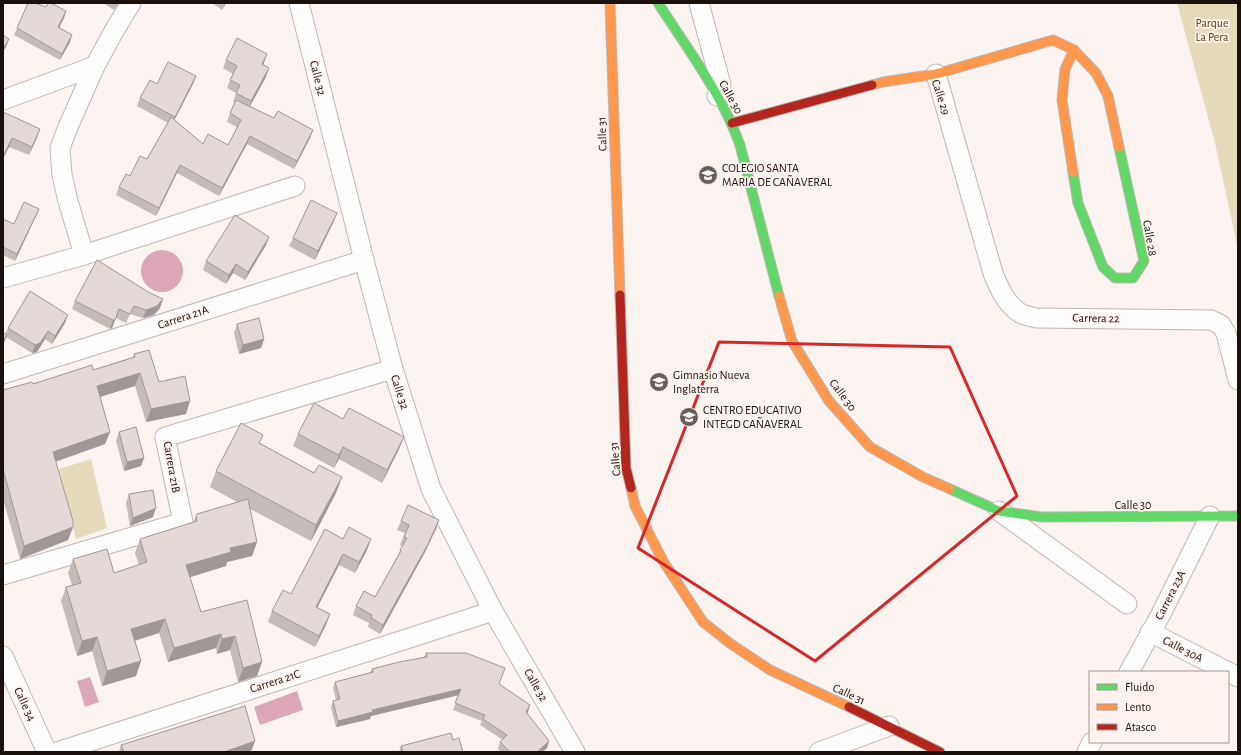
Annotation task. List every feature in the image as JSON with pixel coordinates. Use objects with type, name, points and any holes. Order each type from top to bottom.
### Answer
[{"type":"street","points":[[84,255],[62,175],[60,148],[95,66],[131,3]]},
{"type":"street","name":"Calle 32","points":[[299,3],[393,369],[431,489],[493,611],[575,752]]},
{"type":"street","name":"Calle 31","points":[[610,3],[626,468],[635,506],[663,561],[682,591],[704,622],[731,644],[770,670],[889,726],[940,752]]},
{"type":"street","name":"Calle 30","points":[[658,3],[717,96],[732,123],[740,145],[770,264],[792,340],[830,401],[870,447],[923,477],[999,511],[1042,517],[1238,516]]},
{"type":"street","points":[[699,3],[721,85],[717,96]]},
{"type":"street","name":"Calle 28","points":[[936,74],[1053,40],[1074,50],[1096,73],[1108,96],[1144,261],[1133,278],[1115,278],[1103,267],[1078,203],[1062,100],[1065,69],[1074,50]]},
{"type":"street","points":[[3,100],[95,66]]},
{"type":"street","name":"Calle 29","points":[[732,123],[883,82],[936,74],[993,273]]},
{"type":"street","points":[[3,278],[84,255],[295,186]]},
{"type":"street","name":"Carrera 21A","points":[[3,374],[364,260]]},
{"type":"street","name":"Carrera 22","points":[[993,273],[1009,304],[1021,314],[1036,318],[1211,320],[1221,325],[1226,333],[1238,380]]},
{"type":"street","name":"Carrera 21B","points":[[3,575],[183,522],[165,437],[393,369]]},
{"type":"street","points":[[999,511],[1127,604]]},
{"type":"street","name":"Carrera 23A","points":[[1130,671],[1161,614],[1210,516]]},
{"type":"street","name":"Carrera 21C","points":[[57,752],[493,611]]},
{"type":"street","name":"Calle 30A","points":[[1150,632],[1226,671]]},
{"type":"street","name":"Calle 34","points":[[3,656],[47,752]]},
{"type":"street","name":"Calle 30A","points":[[1229,672],[1238,677]]},
{"type":"street","points":[[819,752],[889,726]]},
{"type":"street","points":[[1087,752],[1092,743]]},
{"type":"highlighted area","points":[[719,342],[950,347],[1017,496],[815,661],[638,548]]},
{"type":"green space","name":"Parque La Pera","points":[[1177,3],[1238,3],[1238,249],[1215,143]]},
{"type":"green space","points":[[91,459],[107,528],[76,539],[59,469]]},
{"type":"shaded area","points":[[162,250],[177,256],[183,271],[177,286],[162,292],[147,286],[141,271],[147,256]]},
{"type":"shaded area","points":[[90,677],[99,702],[85,707],[77,681]]},
{"type":"shaded area","points":[[297,691],[303,710],[260,725],[254,707]]},
{"type":"building","points":[[28,3],[35,3],[46,7],[48,3],[51,3],[66,11],[58,27],[72,35],[62,54],[17,28]]},
{"type":"building","points":[[3,35],[9,39],[3,49]]},
{"type":"building","points":[[237,38],[267,54],[262,64],[269,68],[251,101],[236,93],[240,85],[230,80],[237,66],[226,60]]},
{"type":"building","points":[[168,62],[196,76],[175,117],[140,98],[150,80],[157,84]]},
{"type":"building","points":[[236,100],[274,118],[278,111],[313,130],[297,161],[250,136],[222,188],[180,165],[159,208],[119,187],[126,174],[130,176],[140,156],[147,159],[171,117],[203,144],[208,134],[228,145],[241,120],[230,113]]},
{"type":"building","points":[[3,112],[40,129],[32,147],[12,138],[3,155]]},
{"type":"building","points":[[311,200],[337,213],[318,251],[293,238]]},
{"type":"building","points":[[24,202],[39,209],[17,254],[3,247],[3,219],[14,224]]},
{"type":"building","points":[[235,215],[269,237],[248,272],[236,264],[229,275],[206,261]]},
{"type":"building","points":[[97,260],[150,293],[163,299],[157,306],[146,310],[134,306],[130,314],[119,309],[115,320],[75,301]]},
{"type":"building","points":[[30,291],[68,315],[55,336],[48,331],[40,343],[35,345],[8,328]]},
{"type":"building","points":[[259,318],[264,339],[243,345],[237,324]]},
{"type":"building","points":[[3,333],[7,335],[3,340]]},
{"type":"building","points":[[149,350],[159,382],[185,376],[190,401],[151,409],[140,373],[97,386],[110,432],[53,452],[73,521],[73,527],[24,546],[3,469],[3,390],[32,382],[33,384],[92,365],[93,370],[135,357],[134,354]]},
{"type":"building","points":[[314,403],[343,419],[349,408],[404,437],[387,470],[343,447],[339,455],[298,434]]},
{"type":"building","points":[[241,423],[263,435],[259,443],[314,473],[319,465],[342,477],[316,525],[216,471]]},
{"type":"building","points":[[136,427],[144,458],[127,462],[119,432]]},
{"type":"building","points":[[153,490],[156,508],[133,518],[129,494]]},
{"type":"building","points":[[248,499],[257,542],[230,548],[231,552],[186,565],[201,612],[247,600],[262,662],[243,668],[235,636],[222,639],[221,634],[174,648],[165,619],[131,629],[141,661],[107,671],[97,637],[82,641],[66,587],[81,583],[73,559],[107,549],[114,573],[147,562],[140,539],[197,521],[197,514]]},
{"type":"building","points":[[408,505],[439,520],[427,546],[383,625],[371,618],[372,615],[356,606],[364,591],[375,597],[401,551],[400,550],[407,538],[404,537],[409,525],[401,521]]},
{"type":"building","points":[[349,527],[371,539],[359,562],[343,554],[316,607],[330,614],[319,636],[272,611],[283,590],[291,594],[325,529],[343,539]]},
{"type":"building","points":[[426,653],[466,653],[505,668],[499,684],[530,705],[526,712],[549,741],[538,751],[539,752],[510,752],[500,742],[507,735],[483,719],[485,715],[455,703],[461,689],[372,710],[373,712],[338,721],[333,701],[340,699],[335,682],[373,672],[372,669],[427,657]]},
{"type":"building","points":[[245,706],[255,741],[224,752],[124,752],[121,745]]},
{"type":"building","points":[[451,733],[453,740],[459,738],[463,752],[403,752],[401,746]]},
{"type":"traffic: fast","points":[[658,3],[714,90],[724,108],[740,145],[779,296]]},
{"type":"traffic: fast","points":[[1073,172],[1078,203],[1103,267],[1115,278],[1133,278],[1144,261],[1119,147]]},
{"type":"traffic: fast","points":[[950,489],[999,511],[1042,517],[1238,516]]},
{"type":"traffic: slow","points":[[610,3],[620,295]]},
{"type":"traffic: slow","points":[[872,85],[936,74],[1053,40],[1074,50],[1096,73],[1108,96],[1119,147]]},
{"type":"traffic: slow","points":[[1073,172],[1062,100],[1065,69],[1074,50]]},
{"type":"traffic: slow","points":[[779,296],[792,341],[829,401],[870,447],[923,477],[950,489]]},
{"type":"traffic: slow","points":[[631,488],[635,506],[663,561],[703,622],[731,644],[770,670],[849,707]]},
{"type":"traffic: jam","points":[[732,123],[872,85]]},
{"type":"traffic: jam","points":[[620,295],[626,468],[631,488]]},
{"type":"traffic: jam","points":[[849,707],[940,752]]},
{"type":"place","name":"COLEGIO SANTA MARIA DE CAÑAVERAL","points":[[708,175]]},
{"type":"place","name":"Gimnasio Nueva Inglaterra","points":[[659,382]]},
{"type":"place","name":"CENTRO EDUCATIVO INTEGD CAÑAVERAL","points":[[689,417]]}]
